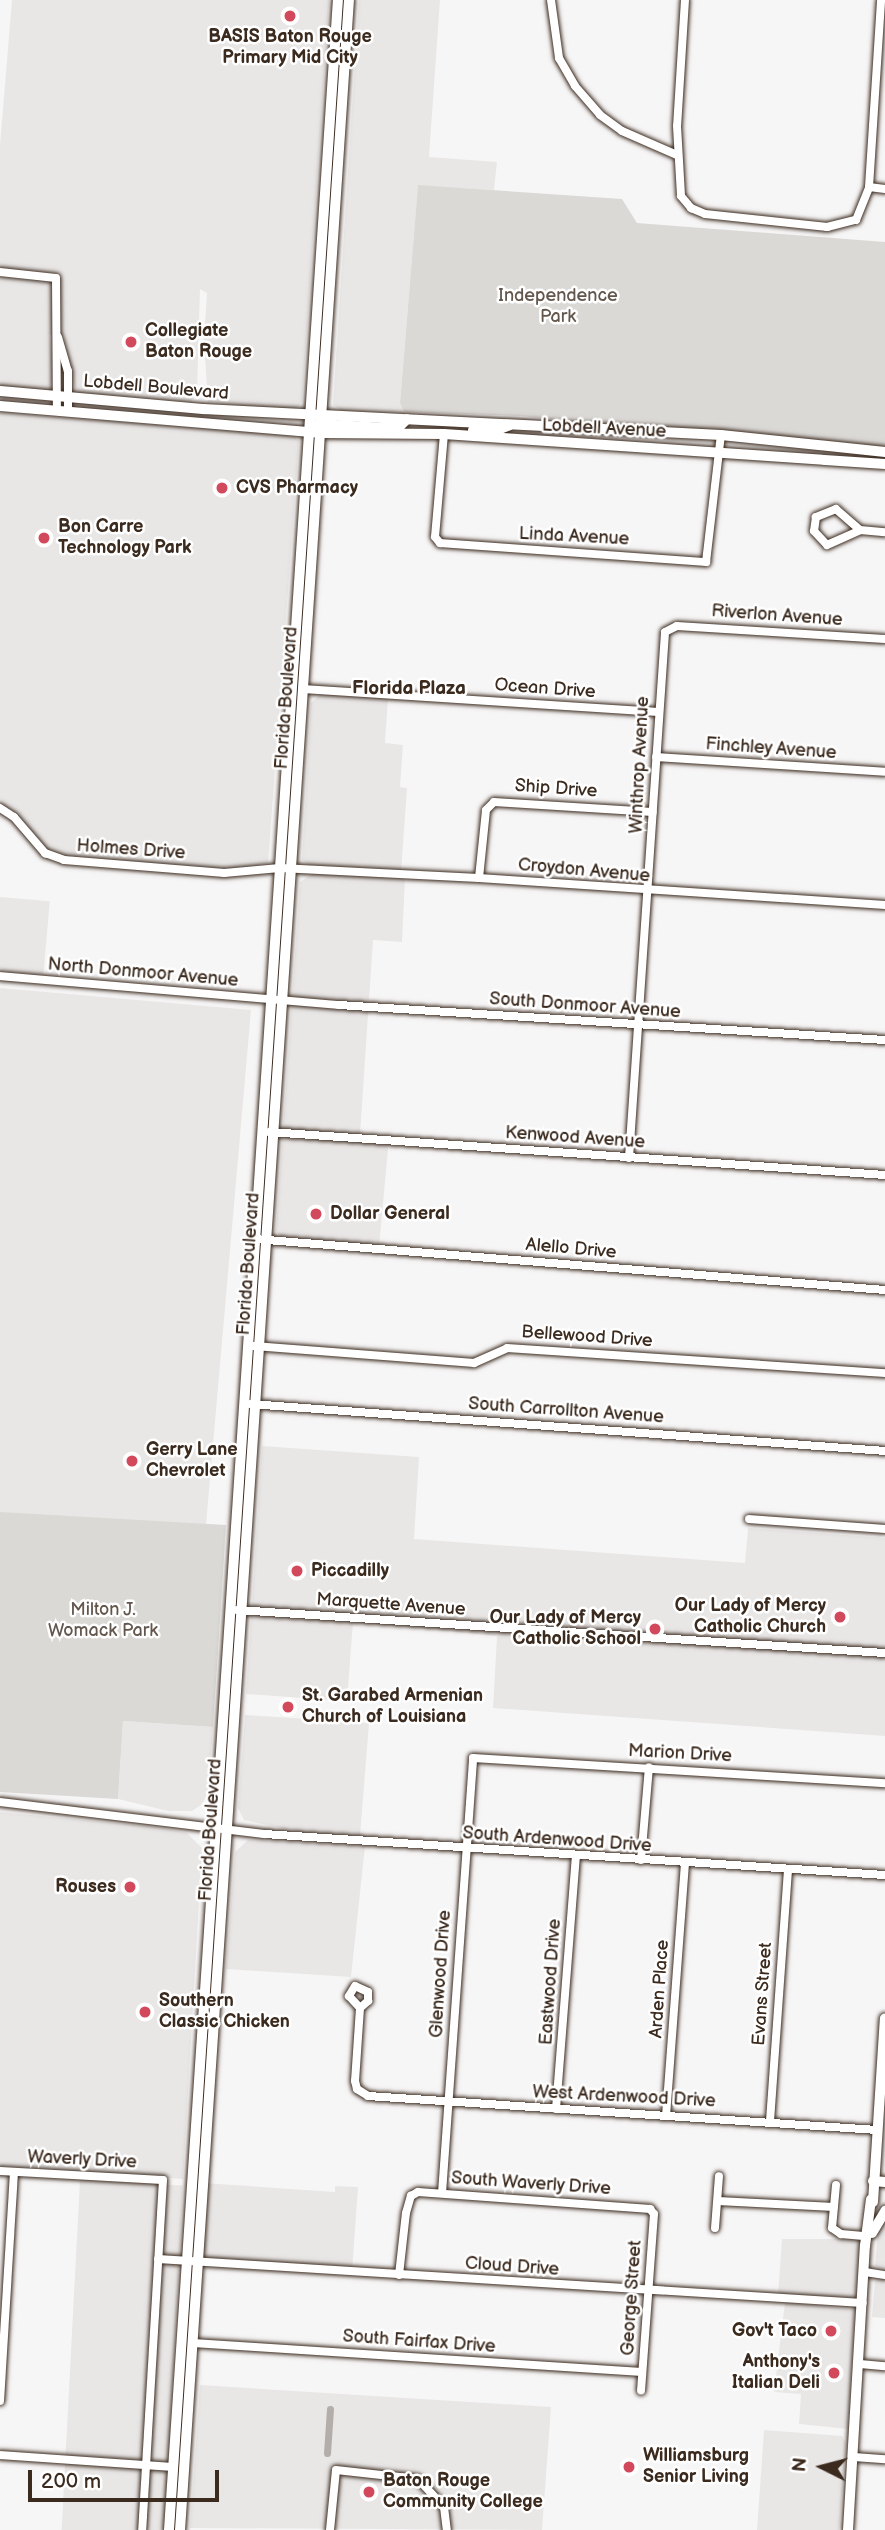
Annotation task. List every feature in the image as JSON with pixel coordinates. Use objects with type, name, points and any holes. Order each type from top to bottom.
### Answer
[{"type":"main road","name":"Florida Boulevard","points":[[180,2530],[187,2260],[206,1973],[221,1830],[241,1539],[256,1404],[292,868],[309,601],[322,244],[338,0]]},
{"type":"main road","name":"Florida Boulevard","points":[[241,1539],[244,1403],[298,601],[333,246],[349,0]]},
{"type":"main road","points":[[331,102],[343,103]]},
{"type":"main road","points":[[322,244],[333,246]]},
{"type":"main road","name":"Lobdell Boulevard","points":[[0,391],[315,424]]},
{"type":"main road","points":[[4,407],[49,404],[63,396]]},
{"type":"main road","points":[[63,412],[75,405],[103,405],[111,401]]},
{"type":"main road","name":"Lobdell Boulevard","points":[[4,407],[315,424]]},
{"type":"main road","name":"Lobdell Avenue","points":[[315,424],[407,419],[513,423],[721,435],[885,452]]},
{"type":"main road","points":[[444,434],[449,429],[497,430],[513,423]]},
{"type":"main road","name":"Lobdell Avenue","points":[[315,424],[885,464]]},
{"type":"main road","points":[[298,601],[309,601]]},
{"type":"main road","points":[[275,942],[279,974],[284,976]]},
{"type":"main road","name":"Florida Boulevard","points":[[169,2530],[173,2467],[192,2343],[218,1974],[221,1830]]},
{"type":"main road","points":[[206,1973],[218,1974]]},
{"type":"main road","points":[[848,2530],[867,2250],[879,2131],[885,2018]]},
{"type":"main road","points":[[873,2181],[885,2182]]},
{"type":"main road","points":[[869,2234],[885,2211]]},
{"type":"street","points":[[551,0],[559,58],[575,86],[600,115],[622,131],[677,155]]},
{"type":"street","points":[[685,0],[677,155],[681,196],[691,208],[705,214],[842,226],[856,220],[869,187],[881,0]]},
{"type":"street","points":[[869,187],[885,188]]},
{"type":"street","points":[[0,272],[56,278],[54,328],[63,412]]},
{"type":"street","name":"Linda Avenue","points":[[444,434],[436,541],[500,549],[709,559],[720,451]]},
{"type":"street","points":[[720,451],[721,435]]},
{"type":"street","points":[[860,530],[845,541],[827,545],[814,531],[816,517],[836,509],[860,530],[885,532]]},
{"type":"street","name":"Riverlon Avenue","points":[[668,627],[885,639]]},
{"type":"street","name":"Winthrop Avenue","points":[[629,1158],[663,638],[668,627]]},
{"type":"street","name":"Ocean Drive","points":[[303,689],[659,712]]},
{"type":"street","name":"Finchley Avenue","points":[[656,757],[885,772]]},
{"type":"street","name":"Ship Drive","points":[[479,878],[485,810],[494,802],[653,812]]},
{"type":"street","name":"Holmes Drive","points":[[0,808],[14,817],[45,853],[64,860],[224,873],[280,868]]},
{"type":"street","name":"Croydon Avenue","points":[[280,868],[479,878],[648,892],[885,905]]},
{"type":"street","name":"North Donmoor Avenue","points":[[0,976],[283,1000]]},
{"type":"street","name":"South Donmoor Avenue","points":[[283,1000],[885,1040]]},
{"type":"street","name":"Kenwood Avenue","points":[[262,1131],[885,1175]]},
{"type":"street","name":"Alello Drive","points":[[255,1239],[885,1290]]},
{"type":"street","name":"Bellewood Drive","points":[[248,1346],[474,1363],[508,1348],[885,1373]]},
{"type":"street","name":"South Carrollton Avenue","points":[[244,1403],[885,1451]]},
{"type":"street","points":[[749,1519],[885,1529]]},
{"type":"street","name":"Marquette Avenue","points":[[236,1609],[885,1653]]},
{"type":"street","name":"Marion Drive","points":[[473,1758],[885,1783]]},
{"type":"street","name":"Glenwood Drive","points":[[442,2193],[473,1758]]},
{"type":"street","points":[[641,1860],[649,1767]]},
{"type":"street","name":"South Ardenwood Drive","points":[[0,1802],[221,1830],[465,1850],[885,1875]]},
{"type":"street","name":"Eastwood Drive","points":[[556,2109],[576,1857]]},
{"type":"street","name":"Arden Place","points":[[666,2116],[685,1864]]},
{"type":"street","name":"Evans Street","points":[[769,2121],[788,1870]]},
{"type":"street","name":"West Ardenwood Drive","points":[[360,2008],[355,2081],[357,2088],[368,2096],[769,2121],[879,2131]]},
{"type":"street","name":"Waverly Drive","points":[[0,2171],[163,2180],[158,2259]]},
{"type":"street","points":[[0,2401],[14,2173]]},
{"type":"street","points":[[715,2228],[719,2176]]},
{"type":"street","points":[[836,2185],[832,2228],[841,2234],[869,2234]]},
{"type":"street","name":"South Waverly Drive","points":[[399,2275],[411,2196],[418,2192],[650,2209]]},
{"type":"street","points":[[718,2201],[834,2207]]},
{"type":"street","name":"George Street","points":[[640,2391],[654,2214],[650,2209]]},
{"type":"street","points":[[142,2530],[158,2259]]},
{"type":"street","name":"Cloud Drive","points":[[158,2259],[648,2292],[863,2303]]},
{"type":"street","points":[[866,2272],[885,2275]]},
{"type":"street","name":"South Fairfax Drive","points":[[192,2343],[642,2372]]},
{"type":"street","points":[[860,2364],[885,2366]]},
{"type":"street","points":[[0,2455],[173,2467]]},
{"type":"street","points":[[854,2457],[885,2459]]},
{"type":"street","points":[[330,2530],[336,2470],[418,2479],[442,2505],[447,2530]]},
{"type":"shaded area","points":[[12,0],[329,0],[302,402],[295,410],[208,402],[204,341],[207,293],[200,289],[197,392],[191,402],[76,393],[64,336],[49,335],[54,367],[50,390],[0,388],[0,277],[59,283],[60,274],[0,268],[0,145]]},
{"type":"shaded area","points":[[359,0],[440,0],[429,157],[497,162],[494,190],[418,186],[400,403],[404,412],[343,411],[333,405]]},
{"type":"shaded area","points":[[0,413],[293,435],[299,441],[268,863],[231,870],[66,857],[49,851],[0,808]]},
{"type":"shaded area","points":[[322,693],[388,697],[385,743],[403,745],[400,787],[407,788],[401,872],[310,865],[302,860],[311,703]]},
{"type":"shaded area","points":[[315,872],[405,879],[402,942],[373,940],[360,1135],[389,1138],[379,1247],[282,1238],[276,1231],[300,882]]},
{"type":"shaded area","points":[[0,897],[50,901],[43,975],[0,971]]},
{"type":"shaded area","points":[[0,988],[251,1010],[205,1532],[0,1514]]},
{"type":"shaded area","name":"Our Lady of Mercy Catholic School","points":[[262,1446],[419,1457],[414,1539],[745,1563],[748,1528],[885,1538],[885,1736],[493,1708],[497,1636],[353,1622],[347,1701],[246,1694]]},
{"type":"shaded area","points":[[245,1715],[369,1723],[360,1836],[300,1832],[244,1820],[238,1808]]},
{"type":"shaded area","points":[[123,1721],[213,1727],[208,1794],[201,1805],[192,1811],[168,1811],[118,1799]]},
{"type":"shaded area","points":[[0,1812],[155,1827],[187,1833],[202,1848],[183,2179],[0,2166]]},
{"type":"shaded area","points":[[248,1840],[365,1846],[351,1977],[226,1969],[235,1852]]},
{"type":"shaded area","points":[[80,2180],[183,2185],[165,2530],[62,2530]]},
{"type":"shaded area","points":[[203,2183],[335,2192],[335,2186],[358,2187],[352,2272],[198,2261]]},
{"type":"shaded area","points":[[885,2217],[885,2271],[875,2266],[878,2233]]},
{"type":"shaded area","points":[[782,2239],[863,2239],[859,2293],[851,2298],[778,2295]]},
{"type":"shaded area","points":[[885,2278],[885,2318],[872,2317],[875,2282]]},
{"type":"shaded area","points":[[785,2302],[855,2310],[848,2429],[799,2424],[801,2394],[774,2392]]},
{"type":"shaded area","name":"Baton Rouge Community College","points":[[200,2385],[551,2407],[542,2530],[190,2528]]},
{"type":"shaded area","points":[[764,2430],[842,2436],[846,2443],[839,2530],[757,2530]]},
{"type":"green space","name":"Independence Park","points":[[418,185],[622,199],[637,223],[885,242],[885,450],[521,416],[404,412],[400,403]]},
{"type":"green space","name":"Milton J. Womack Park","points":[[0,1512],[226,1525],[213,1727],[123,1721],[118,1799],[0,1792]]},
{"type":"waterway","points":[[327,2453],[330,2409]]},
{"type":"place","name":"BASIS Baton Rouge Primary Mid City","points":[[290,16]]},
{"type":"place","name":"Collegiate Baton Rouge","points":[[131,342]]},
{"type":"place","name":"CVS Pharmacy","points":[[222,488]]},
{"type":"place","name":"Bon Carre Technology Park","points":[[44,538]]},
{"type":"place","name":"Dollar General","points":[[316,1214]]},
{"type":"place","name":"Gerry Lane Chevrolet","points":[[132,1461]]},
{"type":"place","name":"Piccadilly","points":[[297,1571]]},
{"type":"place","name":"Our Lady of Mercy Catholic Church","points":[[840,1617]]},
{"type":"place","name":"Our Lady of Mercy Catholic School","points":[[655,1629]]},
{"type":"place","name":"St. Garabed Armenian Church of Louisiana","points":[[288,1707]]},
{"type":"place","name":"Rouses","points":[[130,1887]]},
{"type":"place","name":"Southern Classic Chicken","points":[[145,2012]]},
{"type":"place","name":"Gov't Taco","points":[[831,2331]]},
{"type":"place","name":"Anthony's Italian Deli","points":[[834,2373]]},
{"type":"place","name":"Williamsburg Senior Living","points":[[629,2467]]},
{"type":"place","name":"Baton Rouge Community College","points":[[369,2492]]},
{"type":"district","name":"Florida Plaza","points":[[409,689]]}]
